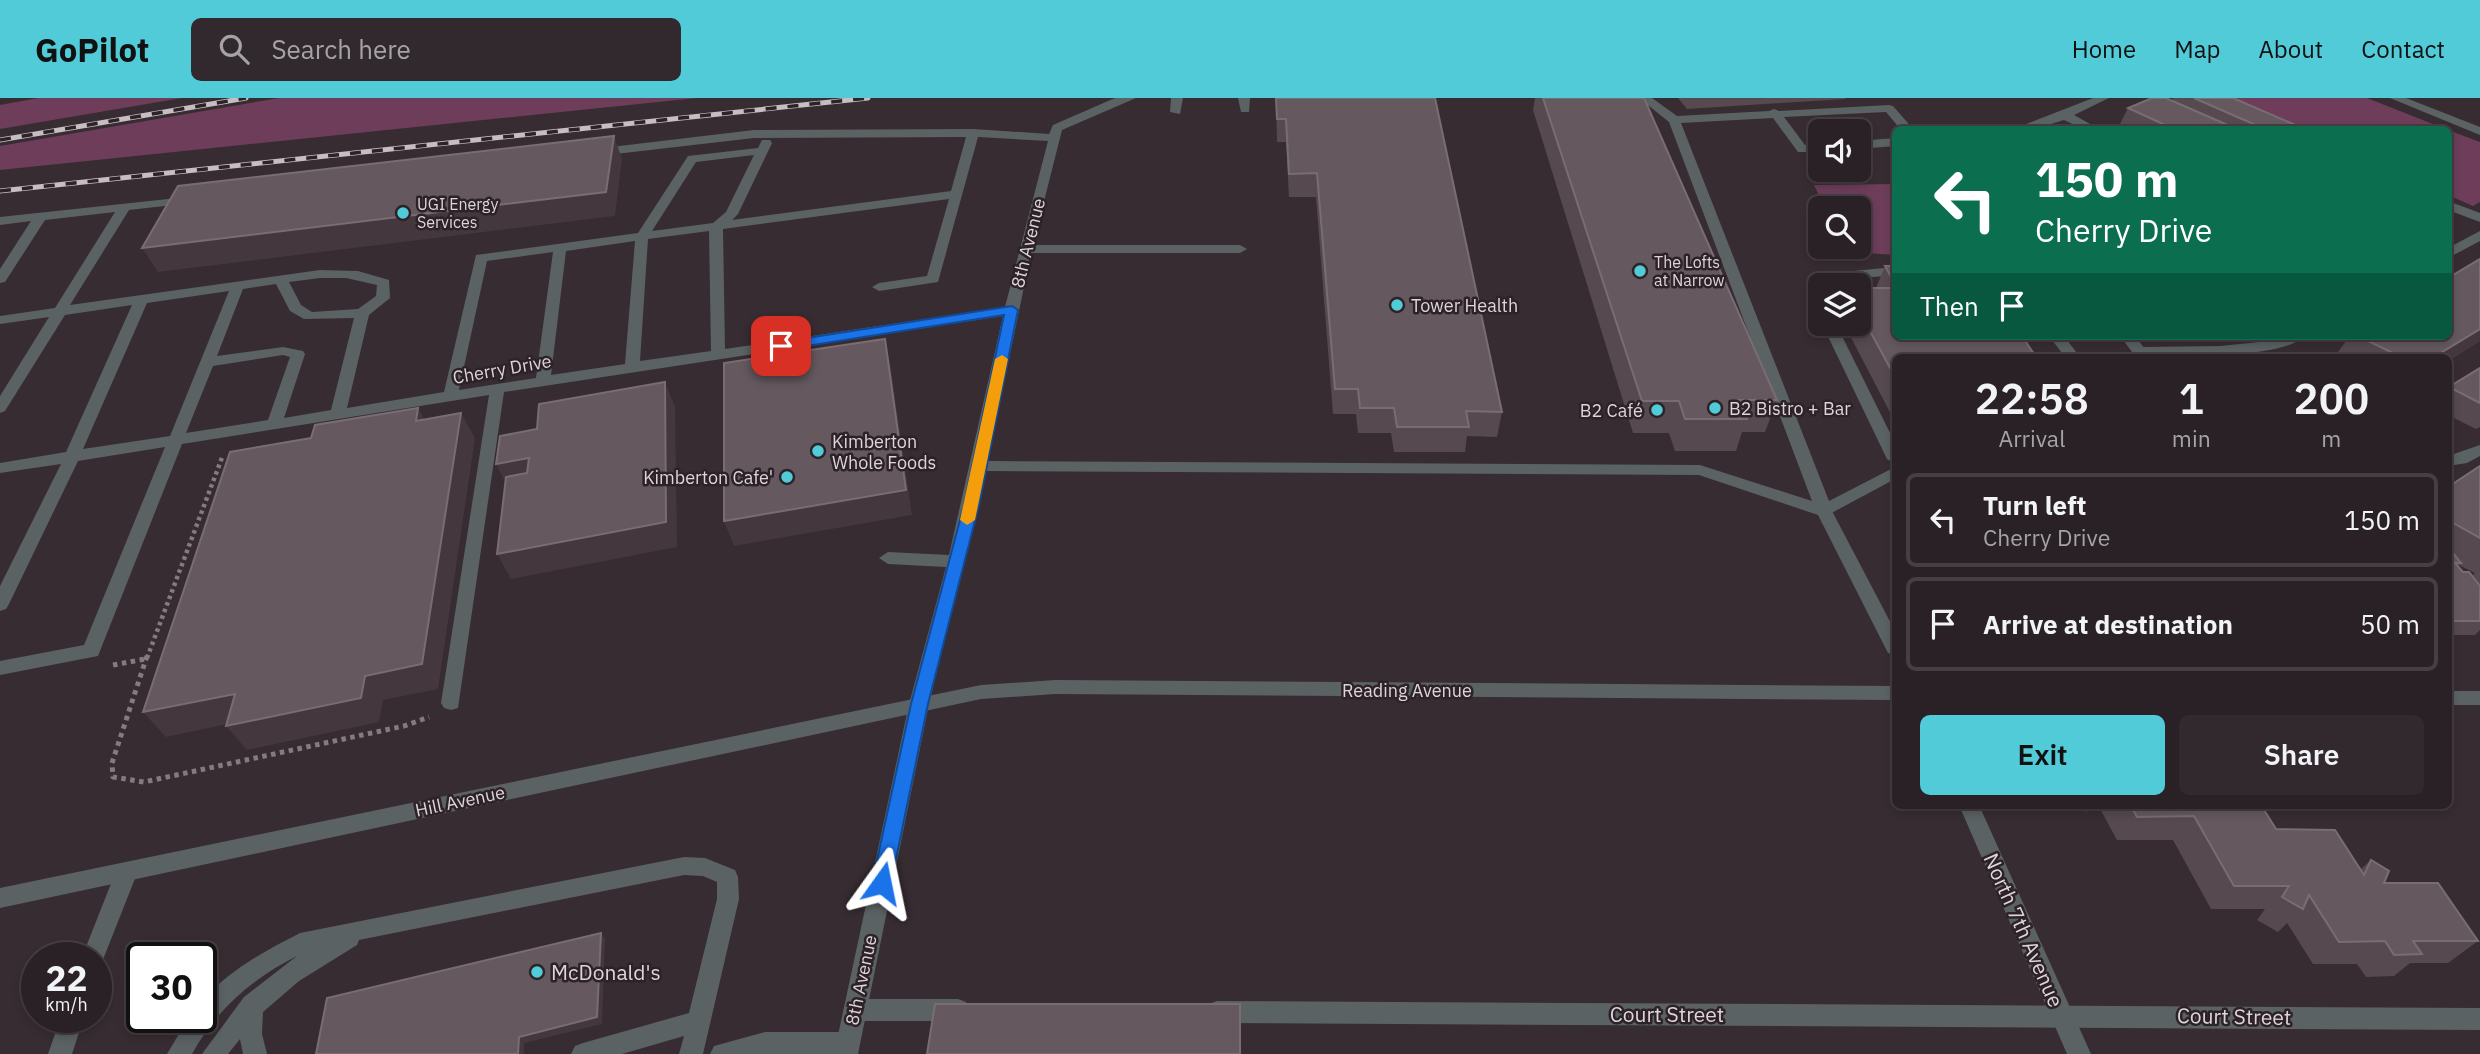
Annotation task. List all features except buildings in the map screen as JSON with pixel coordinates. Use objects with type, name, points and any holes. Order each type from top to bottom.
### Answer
[{"type":"street","points":[[589,153],[771,134],[1055,133],[1103,109],[1114,100],[1130,98]]},
{"type":"street","points":[[1177,98],[1177,112]]},
{"type":"street","points":[[1645,98],[1674,120],[1824,512],[1892,642]]},
{"type":"street","points":[[2030,126],[2104,98]]},
{"type":"street","points":[[2396,98],[2480,131]]},
{"type":"street","points":[[1113,120],[1114,100]]},
{"type":"street","points":[[1674,120],[1774,112],[1889,108],[1905,126]]},
{"type":"street","points":[[1774,112],[1802,149],[1808,149]]},
{"type":"street","points":[[2064,115],[2087,126]]},
{"type":"street","points":[[879,287],[933,279],[973,133]]},
{"type":"street","name":"8th Avenue","points":[[847,1049],[919,704],[957,561],[1012,310],[1055,133]]},
{"type":"street","points":[[716,227],[732,214],[771,134]]},
{"type":"street","points":[[1871,144],[1892,142]]},
{"type":"street","points":[[632,367],[642,237],[692,159],[761,151]]},
{"type":"street","points":[[450,398],[481,258],[956,194]]},
{"type":"street","points":[[0,220],[207,197]]},
{"type":"street","points":[[0,408],[125,206]]},
{"type":"street","points":[[2452,207],[2480,218]]},
{"type":"street","points":[[0,279],[42,215]]},
{"type":"street","points":[[716,227],[718,356]]},
{"type":"street","points":[[2452,252],[2480,235]]},
{"type":"street","points":[[543,381],[560,248]]},
{"type":"street","points":[[1026,249],[1240,249]]},
{"type":"street","points":[[1871,273],[1892,271]]},
{"type":"street","points":[[0,320],[57,313],[238,285],[330,272],[365,275],[384,283],[383,298],[362,313],[309,316],[295,308],[281,279]]},
{"type":"street","points":[[0,668],[91,651],[238,285]]},
{"type":"street","points":[[0,604],[72,457],[141,300]]},
{"type":"street","name":"Cherry Drive","points":[[0,468],[632,367],[1012,310]]},
{"type":"street","points":[[338,415],[362,313]]},
{"type":"street","points":[[1835,336],[1892,453]]},
{"type":"street","points":[[2059,340],[2071,354]]},
{"type":"street","points":[[2130,340],[2142,354],[2241,349],[2285,340]]},
{"type":"street","points":[[208,362],[283,351],[298,354],[274,424]]},
{"type":"street","points":[[451,703],[497,390]]},
{"type":"street","points":[[2452,460],[2480,450]]},
{"type":"street","points":[[979,466],[1700,470],[1824,512],[1892,474]]},
{"type":"street","points":[[888,558],[957,561]]},
{"type":"street","name":"Reading Avenue","points":[[919,704],[981,692],[1055,687],[1892,694]]},
{"type":"street","points":[[2452,698],[2480,698]]},
{"type":"street","name":"Hill Avenue","points":[[0,898],[919,704]]},
{"type":"street","name":"North 7th Avenue","points":[[1971,809],[2079,1054]]},
{"type":"street","points":[[179,1054],[189,1035],[217,1001],[254,968],[308,940],[684,866],[705,867],[727,877],[728,899],[691,1054]]},
{"type":"street","points":[[99,942],[127,871]]},
{"type":"street","points":[[214,1054],[252,1005],[275,984],[314,956],[368,928]]},
{"type":"street","points":[[252,1005],[250,1034],[255,1054]]},
{"type":"street","points":[[855,1010],[986,1010]]},
{"type":"street","name":"Court Street","points":[[1195,1012],[2480,1019]]},
{"type":"street","points":[[583,1054],[699,1021]]},
{"type":"street","points":[[60,1054],[67,1033]]},
{"type":"street","points":[[722,1054],[765,1043],[847,1049]]},
{"type":"path","points":[[232,431],[130,702],[112,763],[113,777],[144,782],[404,726],[425,720],[451,703]]},
{"type":"shaded area","points":[[38,98],[182,98],[0,129],[0,105]]},
{"type":"shaded area","points":[[279,98],[697,98],[0,170],[0,146]]},
{"type":"shaded area","points":[[2214,98],[2367,98],[2438,126],[2283,126]]},
{"type":"shaded area","points":[[2452,132],[2480,142],[2480,202],[2473,206],[2452,197]]},
{"type":"shaded area","points":[[1892,184],[1892,255],[1871,253],[1871,196],[1819,196],[1814,185]]},
{"type":"railway","points":[[0,140],[246,98]]},
{"type":"railway","points":[[0,191],[868,98]]},
{"type":"slow traffic","points":[[967,520],[1002,359]]},
{"type":"place","name":"UGI Energy Services","points":[[403,213]]},
{"type":"place","name":"The Lofts at Narrow","points":[[1640,271]]},
{"type":"place","name":"Tower Health","points":[[1397,305]]},
{"type":"place","name":"B2 Bistro + Bar","points":[[1715,408]]},
{"type":"place","name":"B2 Café","points":[[1657,410]]},
{"type":"place","name":"Kimberton Whole Foods","points":[[818,451]]},
{"type":"place","name":"Kimberton Cafe'","points":[[787,477]]},
{"type":"place","name":"McDonald's","points":[[537,972]]},
{"type":"route","points":[[781,346],[1012,310],[971,505],[919,704],[882,883]]}]
